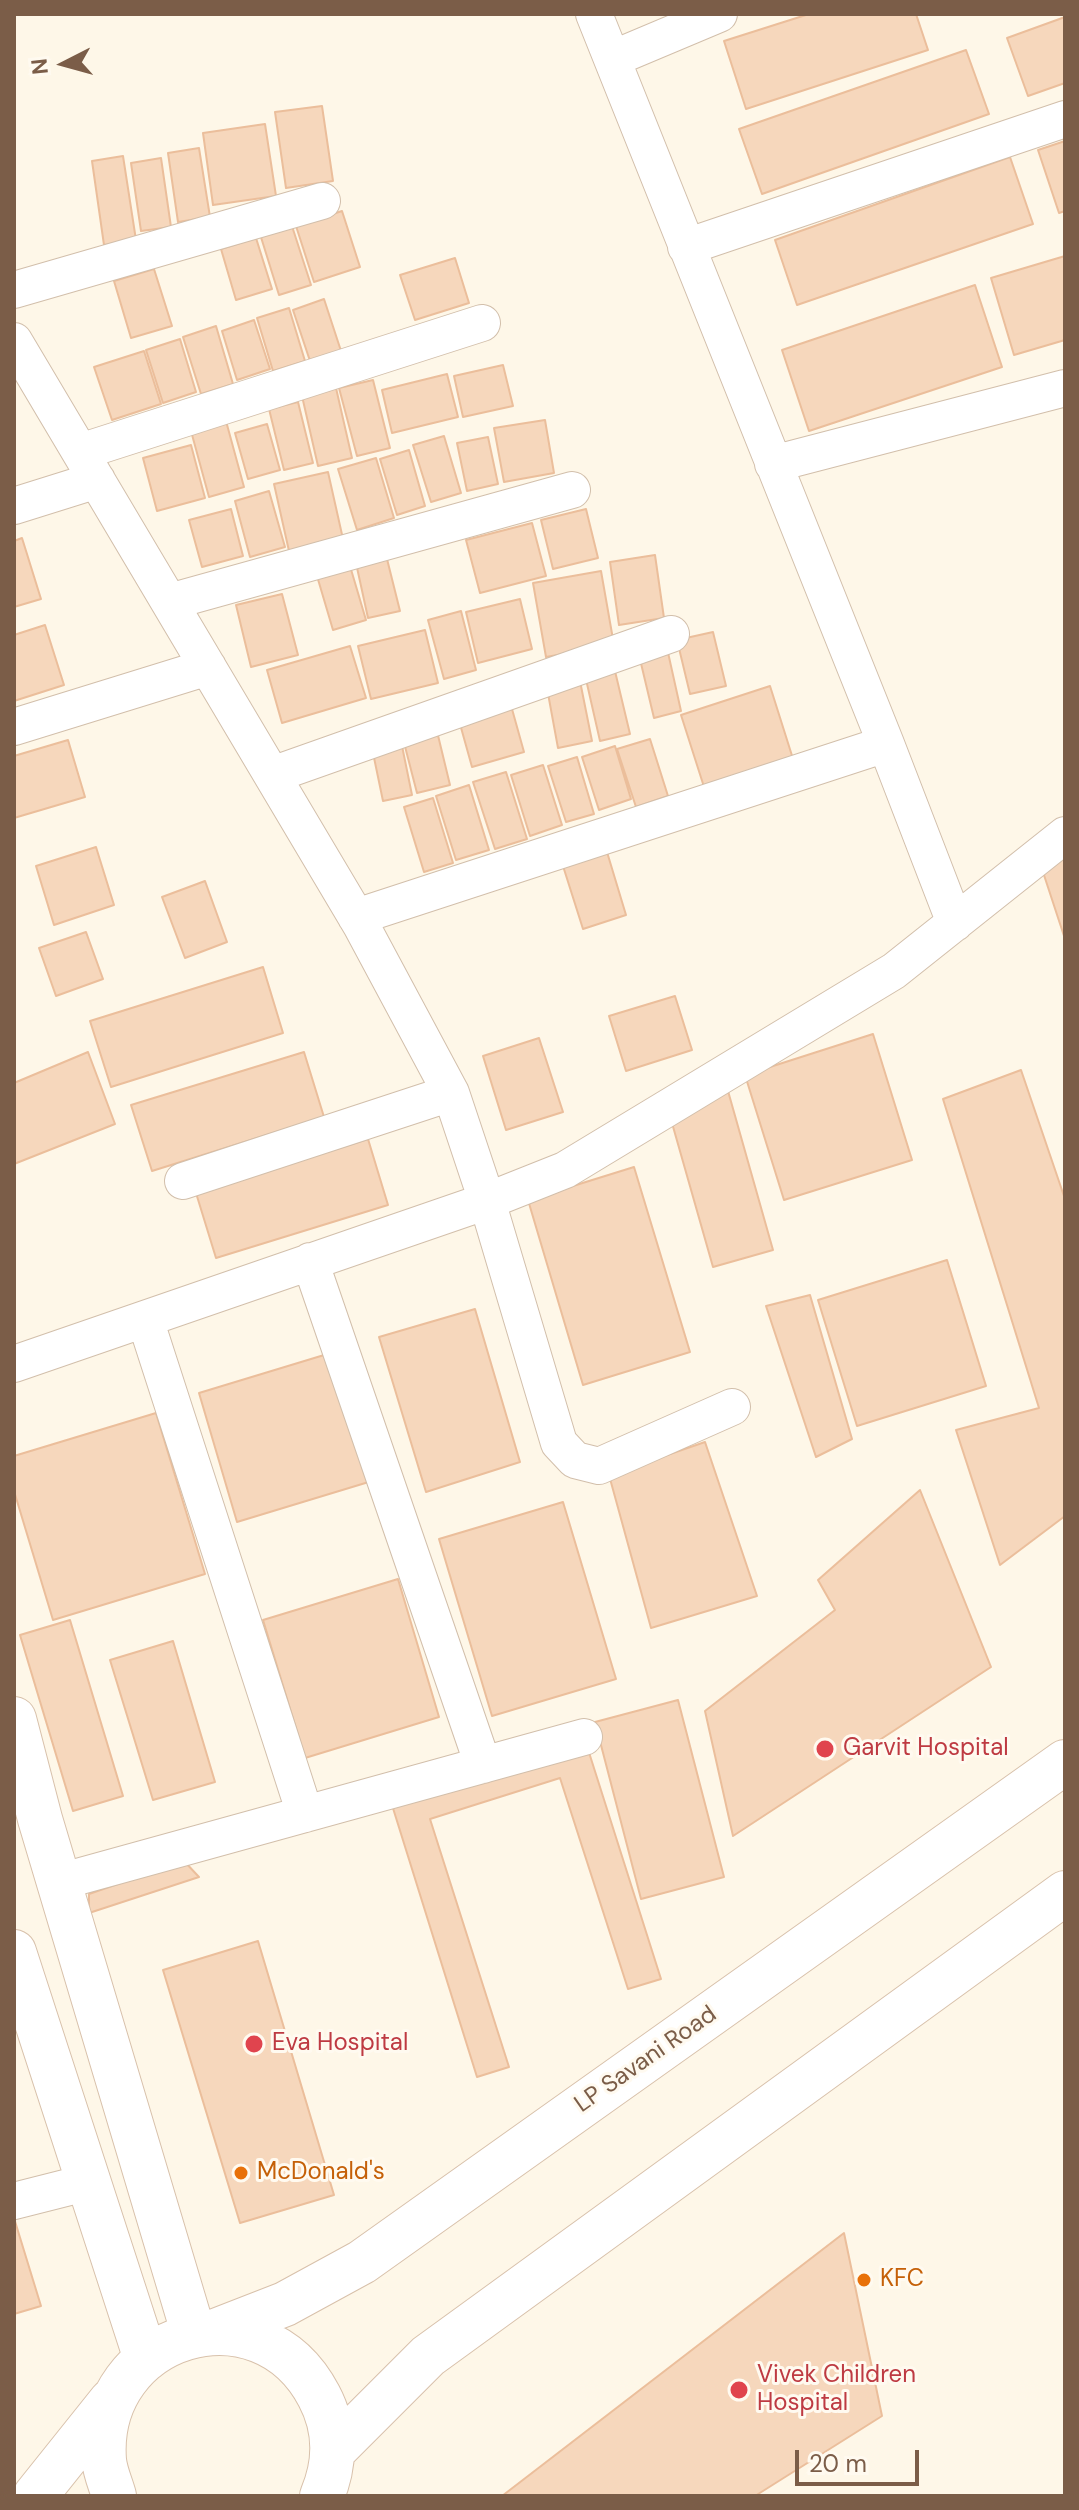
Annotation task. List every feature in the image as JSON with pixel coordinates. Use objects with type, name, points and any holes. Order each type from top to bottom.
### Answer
[{"type":"main road","points":[[14,1719],[27,1818],[59,1882],[204,2334],[250,2337],[284,2353],[311,2379],[328,2412],[334,2450],[329,2479],[322,2496]]},
{"type":"main road","name":"LP Savani Road","points":[[132,2375],[157,2350],[285,2304],[362,2262],[1065,1762]]},
{"type":"main road","points":[[334,2450],[428,2356],[1065,1893]]},
{"type":"main road","points":[[14,1952],[89,2182],[132,2375],[106,2426],[104,2462],[114,2496]]},
{"type":"main road","points":[[35,2496],[132,2375]]},
{"type":"street","points":[[594,14],[955,923]]},
{"type":"street","points":[[612,59],[719,14]]},
{"type":"street","points":[[686,247],[1065,119]]},
{"type":"street","points":[[14,290],[322,201]]},
{"type":"street","points":[[14,506],[89,466],[482,323]]},
{"type":"street","points":[[14,341],[28,392],[89,466],[356,917],[451,1093],[487,1201],[559,1443],[575,1460],[599,1466],[732,1407]]},
{"type":"street","points":[[773,464],[1065,388]]},
{"type":"street","points":[[169,602],[572,490]]},
{"type":"street","points":[[272,775],[671,634]]},
{"type":"street","points":[[14,727],[208,667]]},
{"type":"street","points":[[356,917],[886,744]]},
{"type":"street","points":[[14,1364],[487,1201],[565,1170],[894,971],[1065,835]]},
{"type":"street","points":[[183,1181],[451,1093]]},
{"type":"street","points":[[310,1261],[483,1765]]},
{"type":"street","points":[[145,1319],[305,1814]]},
{"type":"street","points":[[59,1882],[584,1737]]},
{"type":"street","points":[[14,2201],[89,2182]]},
{"type":"building","points":[[809,14],[916,14],[928,50],[746,109],[724,41]]},
{"type":"building","points":[[1065,17],[1065,83],[1028,96],[1007,38]]},
{"type":"building","points":[[966,50],[989,114],[762,194],[739,129]]},
{"type":"building","points":[[322,106],[333,181],[286,188],[275,112]]},
{"type":"building","points":[[265,124],[276,196],[213,205],[203,133]]},
{"type":"building","points":[[1065,141],[1065,211],[1059,213],[1038,150]]},
{"type":"building","points":[[199,148],[210,217],[178,222],[168,153]]},
{"type":"building","points":[[123,156],[136,240],[104,245],[92,161]]},
{"type":"building","points":[[1010,157],[1033,224],[797,305],[775,240]]},
{"type":"building","points":[[161,158],[171,227],[141,231],[131,163]]},
{"type":"building","points":[[342,211],[360,267],[314,282],[296,226]]},
{"type":"building","points":[[291,223],[311,285],[279,295],[260,234]]},
{"type":"building","points":[[256,238],[272,289],[236,300],[221,249]]},
{"type":"building","points":[[1065,256],[1065,340],[1014,355],[991,278]]},
{"type":"building","points":[[455,258],[469,303],[415,320],[400,275]]},
{"type":"building","points":[[154,269],[172,326],[131,338],[114,281]]},
{"type":"building","points":[[975,285],[1002,367],[809,431],[782,350]]},
{"type":"building","points":[[324,299],[342,354],[311,364],[293,310]]},
{"type":"building","points":[[289,308],[305,361],[273,371],[257,318]]},
{"type":"building","points":[[254,320],[270,369],[237,380],[222,331]]},
{"type":"building","points":[[216,326],[233,384],[201,394],[183,337]]},
{"type":"building","points":[[180,339],[196,392],[163,403],[146,350]]},
{"type":"building","points":[[144,351],[161,404],[112,420],[94,367]]},
{"type":"building","points":[[503,365],[513,406],[463,417],[454,376]]},
{"type":"building","points":[[447,374],[458,417],[392,433],[382,390]]},
{"type":"building","points":[[373,380],[390,448],[357,456],[339,388]]},
{"type":"building","points":[[336,388],[352,458],[318,466],[302,396]]},
{"type":"building","points":[[298,402],[313,463],[284,470],[269,409]]},
{"type":"building","points":[[545,420],[554,473],[504,482],[494,428]]},
{"type":"building","points":[[226,421],[244,487],[209,497],[191,431]]},
{"type":"building","points":[[267,424],[280,470],[248,479],[235,433]]},
{"type":"building","points":[[444,436],[461,493],[431,502],[413,445]]},
{"type":"building","points":[[488,437],[498,484],[467,491],[457,443]]},
{"type":"building","points":[[191,445],[205,498],[157,511],[143,458]]},
{"type":"building","points":[[409,450],[425,506],[397,515],[380,459]]},
{"type":"building","points":[[376,458],[394,518],[357,530],[338,469]]},
{"type":"building","points":[[328,472],[343,539],[289,551],[274,484]]},
{"type":"building","points":[[269,491],[285,547],[250,557],[235,501]]},
{"type":"building","points":[[231,509],[243,556],[202,567],[189,520]]},
{"type":"building","points":[[586,509],[598,558],[553,569],[541,520]]},
{"type":"building","points":[[532,523],[546,576],[480,593],[466,540]]},
{"type":"building","points":[[22,538],[41,599],[14,607],[14,541]]},
{"type":"building","points":[[386,555],[400,611],[368,618],[356,563]]},
{"type":"building","points":[[655,555],[664,618],[619,625],[610,562]]},
{"type":"building","points":[[350,566],[366,620],[333,630],[317,576]]},
{"type":"building","points":[[601,571],[614,645],[546,657],[533,583]]},
{"type":"building","points":[[282,594],[298,655],[251,667],[236,605]]},
{"type":"building","points":[[520,599],[532,649],[478,663],[466,612]]},
{"type":"building","points":[[461,611],[476,670],[444,679],[428,620]]},
{"type":"building","points":[[45,625],[64,685],[14,701],[14,635]]},
{"type":"building","points":[[425,630],[438,683],[371,699],[358,646]]},
{"type":"building","points":[[713,632],[726,686],[690,694],[677,640]]},
{"type":"building","points":[[350,646],[366,698],[282,723],[267,670]]},
{"type":"building","points":[[667,648],[681,711],[654,718],[639,655]]},
{"type":"building","points":[[614,667],[630,734],[600,741],[585,675]]},
{"type":"building","points":[[580,681],[592,741],[558,748],[547,688]]},
{"type":"building","points":[[770,686],[794,762],[705,790],[681,715]]},
{"type":"building","points":[[512,709],[524,752],[472,767],[460,724]]},
{"type":"building","points":[[435,723],[450,785],[417,793],[401,731]]},
{"type":"building","points":[[650,739],[668,796],[636,807],[617,749]]},
{"type":"building","points":[[68,740],[85,797],[14,818],[14,756]]},
{"type":"building","points":[[401,741],[412,795],[383,801],[372,748]]},
{"type":"building","points":[[615,746],[631,799],[599,810],[582,757]]},
{"type":"building","points":[[577,757],[594,814],[566,822],[548,766]]},
{"type":"building","points":[[543,765],[562,825],[530,836],[511,775]]},
{"type":"building","points":[[506,772],[527,839],[495,849],[473,782]]},
{"type":"building","points":[[469,785],[489,850],[456,860],[436,796]]},
{"type":"building","points":[[433,798],[453,863],[424,872],[404,807]]},
{"type":"building","points":[[96,847],[114,905],[54,925],[36,866]]},
{"type":"building","points":[[607,852],[626,915],[583,929],[563,866]]},
{"type":"building","points":[[1065,852],[1065,939],[1042,869]]},
{"type":"building","points":[[205,881],[227,942],[185,958],[162,897]]},
{"type":"building","points":[[86,932],[103,979],[56,996],[39,948]]},
{"type":"building","points":[[263,967],[283,1033],[111,1087],[90,1021]]},
{"type":"building","points":[[675,996],[692,1050],[626,1071],[609,1016]]},
{"type":"building","points":[[873,1034],[912,1160],[784,1200],[745,1075]]},
{"type":"building","points":[[539,1038],[563,1112],[506,1130],[483,1056]]},
{"type":"building","points":[[88,1052],[115,1124],[14,1164],[14,1083]]},
{"type":"building","points":[[304,1052],[324,1117],[152,1171],[131,1105]]},
{"type":"building","points":[[1021,1070],[1065,1199],[1065,1516],[1000,1565],[956,1430],[1039,1408],[943,1099]]},
{"type":"building","points":[[728,1091],[773,1250],[713,1267],[668,1109]]},
{"type":"building","points":[[368,1139],[388,1205],[216,1258],[196,1193]]},
{"type":"building","points":[[634,1167],[690,1352],[583,1385],[528,1200]]},
{"type":"building","points":[[947,1260],[986,1386],[857,1426],[818,1300]]},
{"type":"building","points":[[810,1295],[852,1439],[816,1457],[766,1306]]},
{"type":"building","points":[[475,1309],[520,1462],[426,1492],[379,1337]]},
{"type":"building","points":[[334,1352],[372,1481],[237,1522],[199,1393]]},
{"type":"building","points":[[156,1413],[205,1574],[53,1620],[14,1491],[14,1456]]},
{"type":"building","points":[[705,1442],[757,1596],[651,1628],[609,1475]]},
{"type":"building","points":[[920,1490],[991,1667],[733,1836],[705,1711],[835,1610],[818,1580]]},
{"type":"building","points":[[563,1502],[616,1679],[492,1716],[439,1539]]},
{"type":"building","points":[[398,1579],[439,1717],[305,1758],[263,1620]]},
{"type":"building","points":[[70,1620],[123,1796],[73,1811],[20,1635]]},
{"type":"building","points":[[173,1641],[215,1782],[153,1800],[110,1660]]},
{"type":"building","points":[[678,1700],[724,1877],[641,1899],[595,1722]]},
{"type":"building","points":[[586,1743],[661,1979],[628,1989],[560,1778],[430,1819],[509,2067],[477,2077],[392,1805]]},
{"type":"building","points":[[184,1861],[199,1877],[89,1913],[89,1894]]},
{"type":"building","points":[[258,1941],[334,2195],[240,2223],[163,1970]]},
{"type":"building","points":[[14,2218],[41,2306],[14,2314]]},
{"type":"building","points":[[844,2233],[882,2416],[755,2496],[502,2496]]},
{"type":"place","name":"Garvit Hospital","points":[[825,1749]]},
{"type":"place","name":"Eva Hospital","points":[[254,2044]]},
{"type":"place","name":"McDonald's","points":[[241,2173]]},
{"type":"place","name":"KFC","points":[[864,2280]]},
{"type":"place","name":"Vivek Children Hospital","points":[[739,2390]]}]
